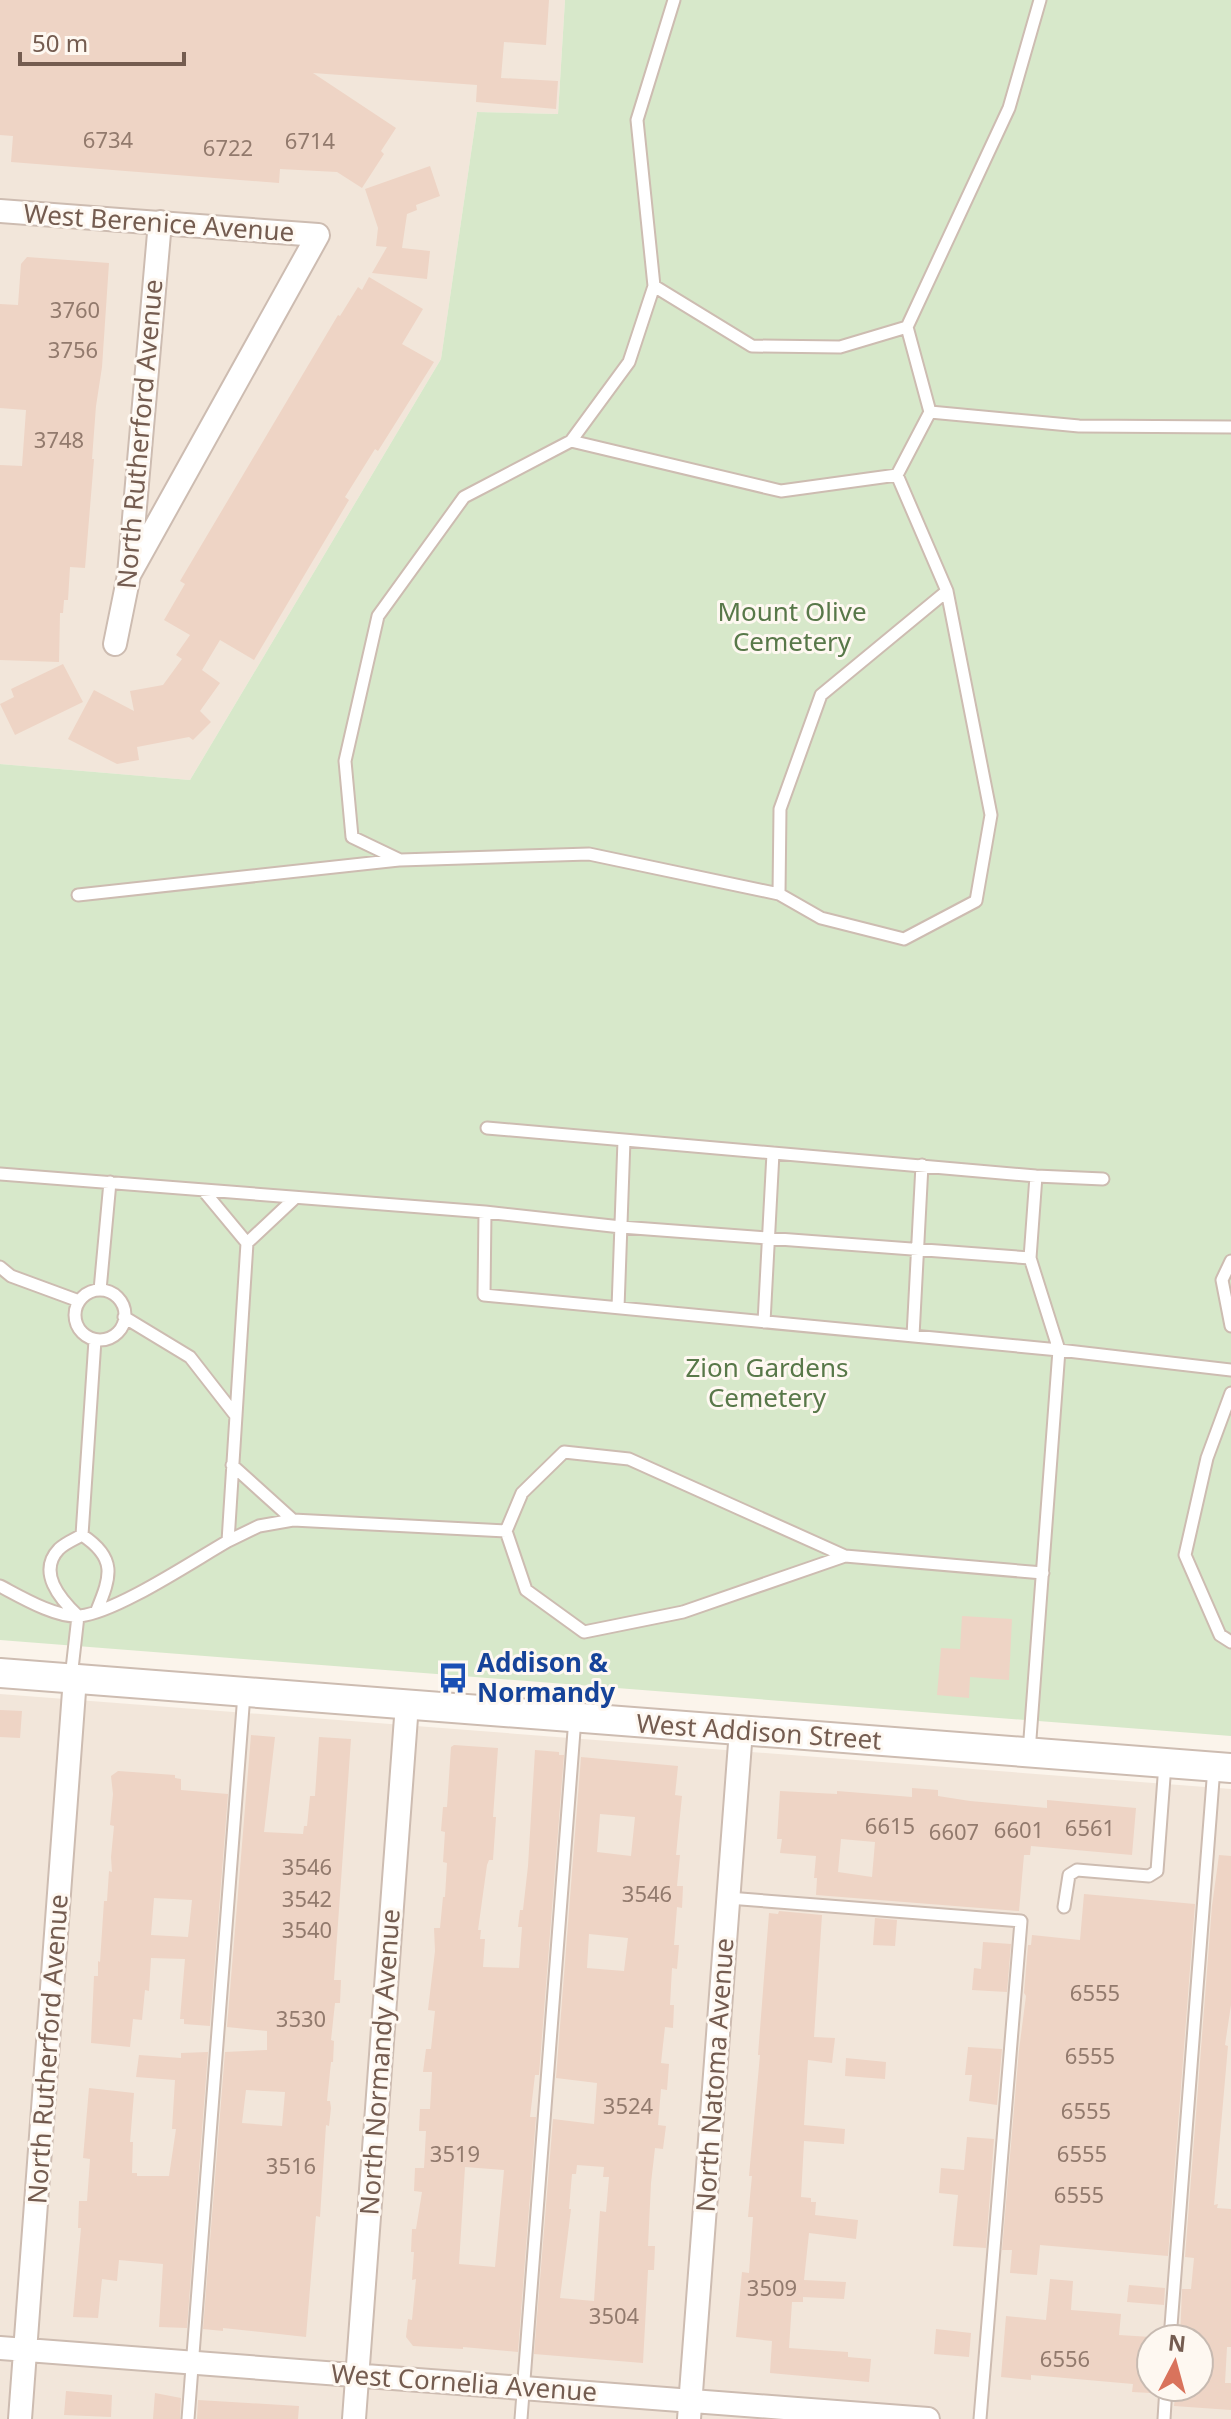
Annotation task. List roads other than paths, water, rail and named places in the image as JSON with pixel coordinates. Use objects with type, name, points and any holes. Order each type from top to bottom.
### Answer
[{"type":"street","name":"West Berenice Avenue","points":[[0,211],[318,235],[129,575]]},
{"type":"street","name":"North Rutherford Avenue","points":[[115,644],[129,575],[160,222]]},
{"type":"street","name":"West Addison Street","points":[[0,1673],[1223,1768]]},
{"type":"street","name":"North Rutherford Avenue","points":[[20,2419],[73,1678]]},
{"type":"street","name":"North Normandy Avenue","points":[[354,2419],[407,1704]]},
{"type":"street","name":"North Natoma Avenue","points":[[689,2410],[741,1730]]},
{"type":"street","name":"West Cornelia Avenue","points":[[0,2348],[523,2388],[689,2410],[928,2419]]},
{"type":"lane","points":[[400,860],[352,837],[345,761],[378,616],[464,497],[571,441],[629,362],[654,286],[637,120],[674,0]]},
{"type":"lane","points":[[897,475],[930,412],[907,327],[1009,108],[1040,0]]},
{"type":"lane","points":[[654,286],[752,346],[840,347],[907,327]]},
{"type":"lane","points":[[930,412],[1079,426],[1231,427]]},
{"type":"lane","points":[[571,441],[781,491],[897,475]]},
{"type":"lane","points":[[78,895],[400,860],[589,854],[779,894],[821,918],[904,939],[976,901],[991,815],[947,591],[897,475]]},
{"type":"lane","points":[[779,894],[780,809],[821,695],[947,591]]},
{"type":"lane","points":[[487,1128],[1036,1176],[1103,1179]]},
{"type":"lane","points":[[618,1308],[624,1140]]},
{"type":"lane","points":[[764,1322],[773,1153]]},
{"type":"lane","points":[[913,1336],[922,1165]]},
{"type":"lane","points":[[0,1174],[1030,1258]]},
{"type":"lane","points":[[1029,1753],[1059,1350],[1030,1258],[1036,1176]]},
{"type":"lane","points":[[100,1290],[110,1182]]},
{"type":"lane","points":[[203,1190],[247,1243]]},
{"type":"lane","points":[[228,1541],[247,1243],[295,1198]]},
{"type":"lane","points":[[485,1212],[484,1295],[1059,1350],[1231,1370]]},
{"type":"lane","points":[[1231,1261],[1222,1280],[1231,1326]]},
{"type":"lane","points":[[0,1267],[6,1277],[79,1301]]},
{"type":"lane","points":[[100,1290],[121,1301],[124,1317],[118,1332],[104,1340],[88,1337],[77,1325],[79,1301],[91,1292],[100,1290]]},
{"type":"lane","points":[[124,1317],[190,1357],[236,1416]]},
{"type":"lane","points":[[82,1535],[95,1340]]},
{"type":"lane","points":[[1231,1393],[1207,1458],[1185,1555],[1220,1635],[1231,1642]]},
{"type":"lane","points":[[845,1556],[683,1612],[584,1632],[526,1590],[506,1531],[522,1493],[564,1452],[629,1459],[845,1556],[1043,1573]]},
{"type":"lane","points":[[232,1465],[293,1520]]},
{"type":"lane","points":[[0,1586],[39,1606],[78,1616],[116,1604],[259,1526],[293,1520],[506,1531]]},
{"type":"lane","points":[[82,1535],[99,1546],[107,1565],[109,1581],[97,1610]]},
{"type":"lane","points":[[78,1616],[64,1603],[53,1584],[50,1566],[59,1548],[82,1535]]},
{"type":"lane","points":[[73,1678],[78,1616]]},
{"type":"lane","points":[[188,2419],[244,1692]]},
{"type":"lane","points":[[521,2419],[575,1717]]},
{"type":"lane","points":[[1064,1907],[1069,1875],[1077,1870],[1149,1876],[1157,1871],[1165,1763]]},
{"type":"lane","points":[[1171,2323],[1223,1768]]},
{"type":"lane","points":[[728,1898],[1021,1921],[980,2419]]},
{"type":"place","name":"Addison & Normandy","points":[[453,1678]]},
{"type":"park label","name":"Mount Olive Cemetery","points":[[792,627]]},
{"type":"park label","name":"Zion Gardens Cemetery","points":[[767,1383]]}]
